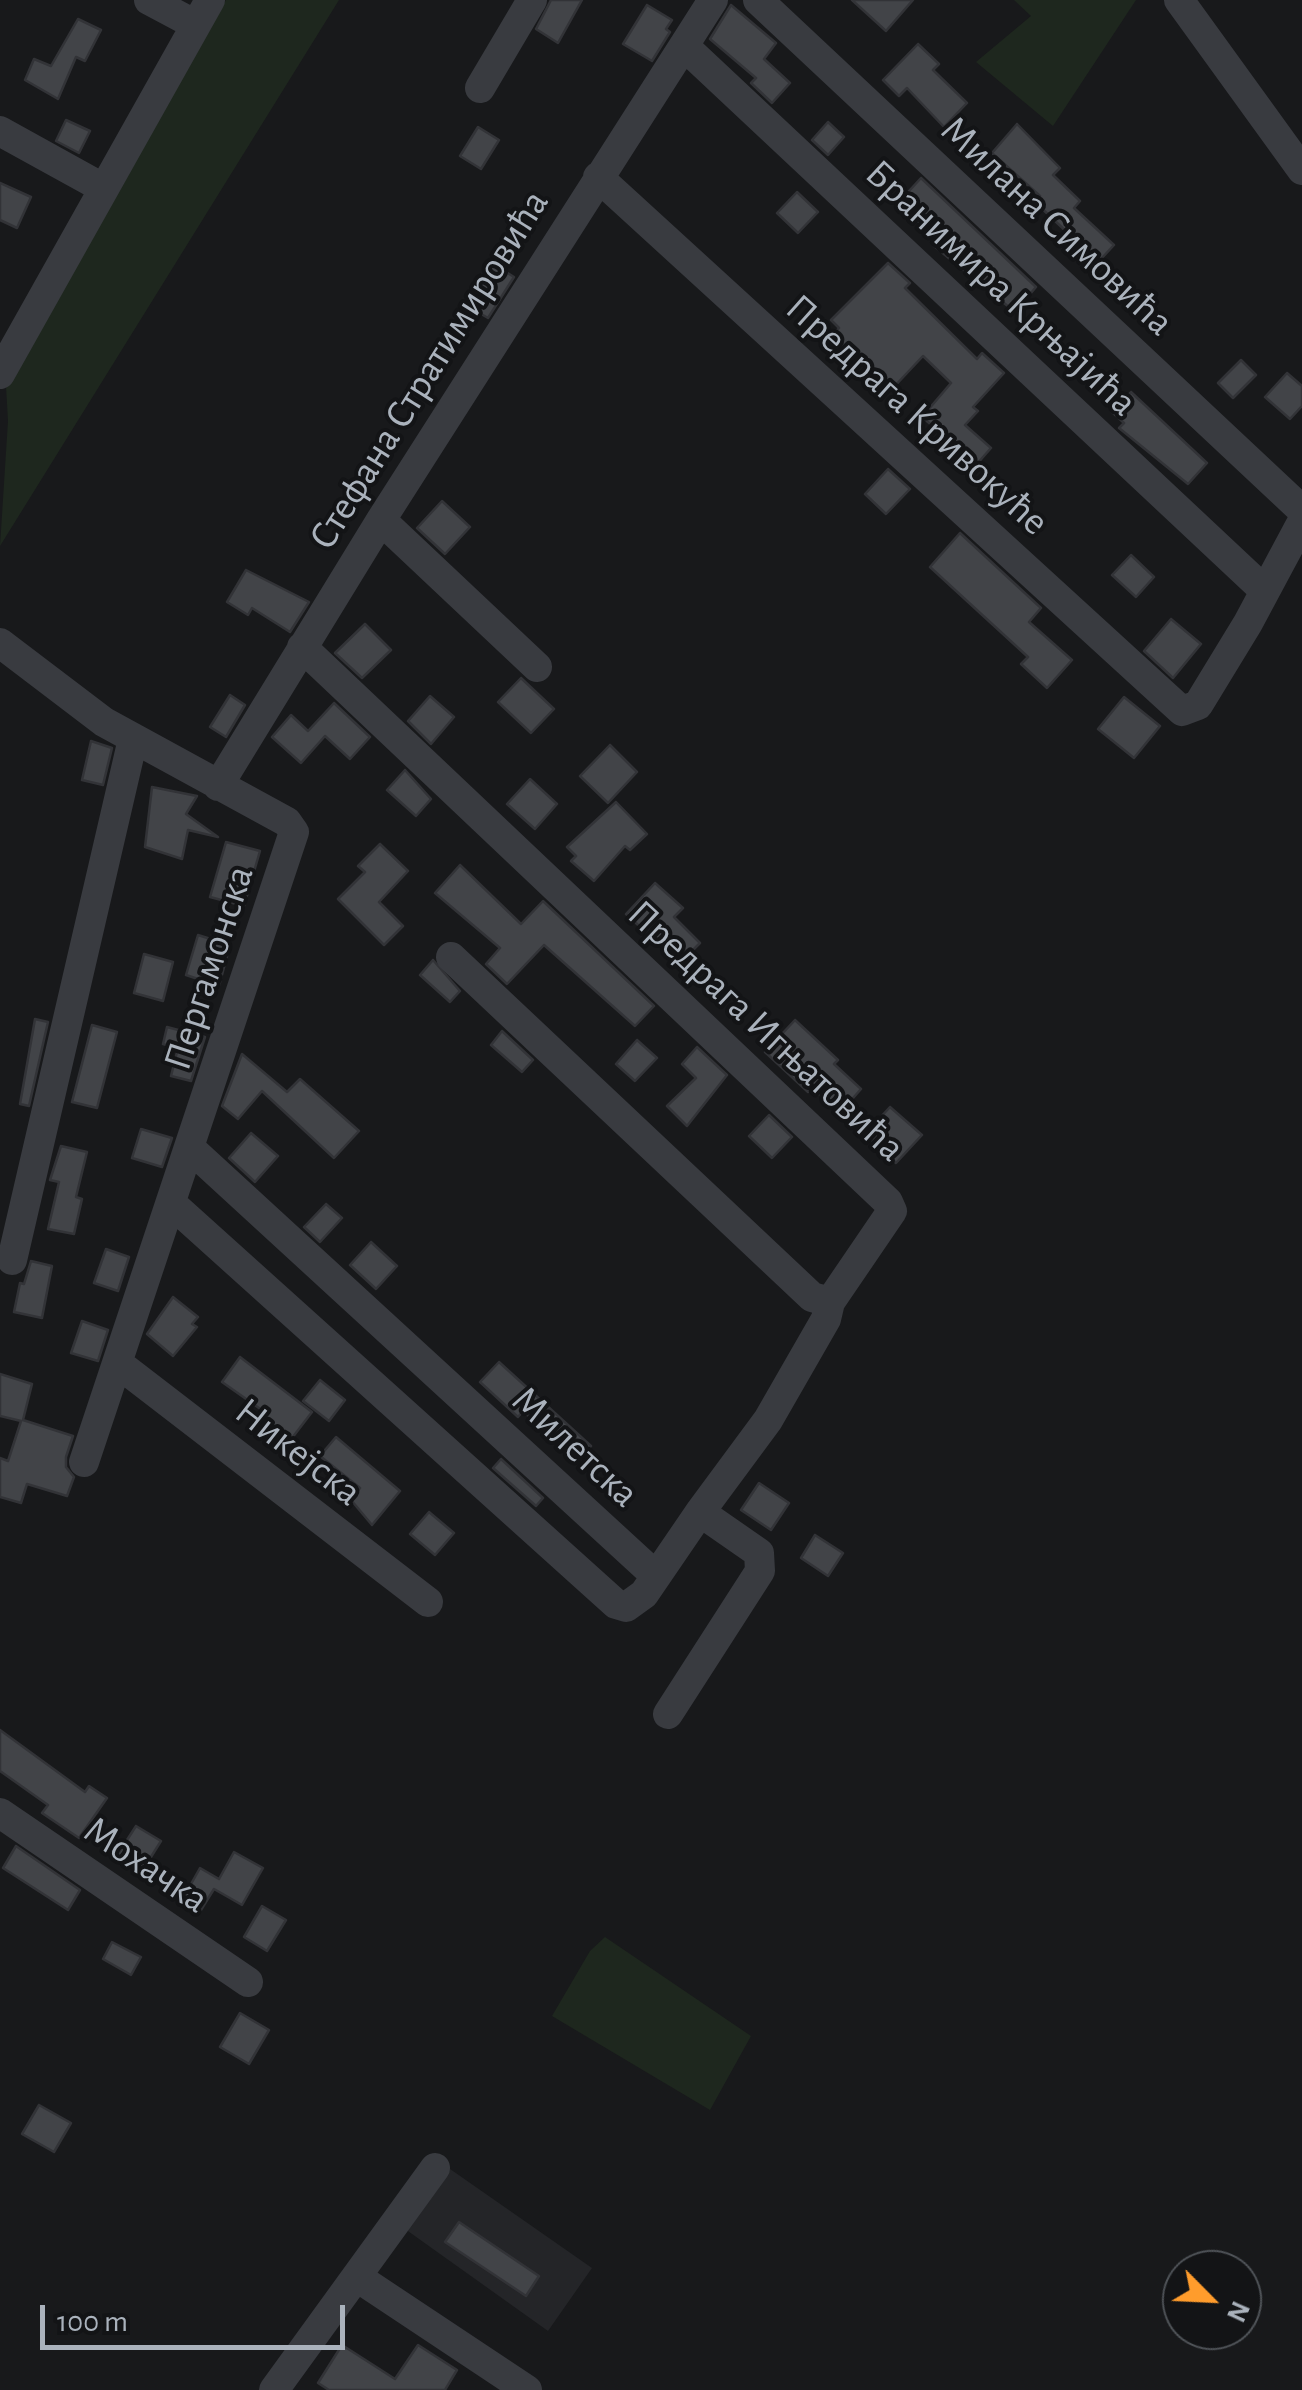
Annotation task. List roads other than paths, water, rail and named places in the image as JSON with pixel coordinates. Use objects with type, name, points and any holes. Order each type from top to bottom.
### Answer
[{"type":"street","points":[[0,374],[203,13],[149,0]]},
{"type":"street","points":[[480,88],[532,0]]},
{"type":"street","name":"Стефана Стратимировића","points":[[218,786],[713,0]]},
{"type":"street","name":"Милана Симовића","points":[[758,0],[1302,510]]},
{"type":"street","points":[[1195,8],[1302,170]]},
{"type":"street","name":"Бранимира Крњајића","points":[[684,46],[1263,589]]},
{"type":"street","points":[[0,131],[103,188]]},
{"type":"street","name":"Предрага Кривокуће","points":[[598,177],[1182,712],[1198,704],[1248,624],[1263,589]]},
{"type":"street","points":[[382,520],[538,667]]},
{"type":"street","points":[[1263,589],[1284,562],[1302,522]]},
{"type":"street","name":"Пергамонска","points":[[0,643],[88,711],[287,822],[294,840],[120,1365],[84,1462]]},
{"type":"street","name":"Предрага Игњатовића","points":[[302,647],[888,1202],[892,1210],[830,1302]]},
{"type":"street","points":[[12,1260],[134,738]]},
{"type":"street","points":[[451,957],[812,1297],[830,1302],[826,1319],[768,1420],[700,1512]]},
{"type":"street","name":"Милетска","points":[[191,1149],[655,1575],[700,1512],[750,1544],[762,1561],[668,1714]]},
{"type":"street","points":[[173,1204],[616,1604],[626,1607],[636,1602],[655,1575]]},
{"type":"street","name":"Никејска","points":[[120,1365],[428,1602]]},
{"type":"street","name":"Мохачка","points":[[0,1814],[248,1982]]},
{"type":"street","points":[[274,2390],[435,2168]]},
{"type":"street","points":[[357,2278],[527,2390]]}]
